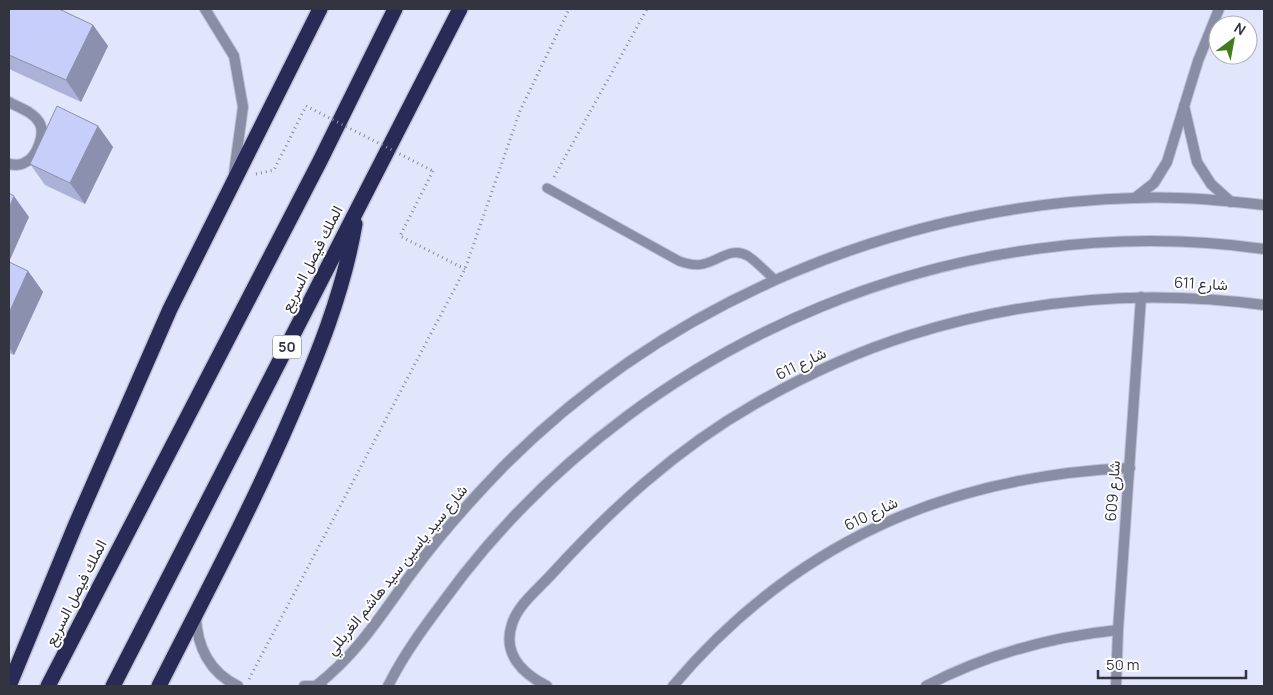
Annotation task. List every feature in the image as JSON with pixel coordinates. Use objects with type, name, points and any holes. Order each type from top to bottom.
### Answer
[{"type":"highway","points":[[9,686],[75,526],[170,309],[320,9]]},
{"type":"highway","name":"الملك فيصل السريع","points":[[48,686],[320,161],[395,9]]},
{"type":"highway","name":"الملك فيصل السريع","points":[[113,686],[460,9]]},
{"type":"highway","points":[[159,686],[261,484],[317,359],[341,286],[357,210]]},
{"type":"street","points":[[205,9],[234,56],[243,107],[234,180]]},
{"type":"street","points":[[1135,198],[1154,183],[1167,162],[1179,115],[1184,106],[1198,61],[1219,9]]},
{"type":"street","points":[[9,102],[32,114],[42,130],[42,137],[30,159],[18,165],[9,164]]},
{"type":"street","points":[[1184,106],[1197,162],[1211,184],[1231,202]]},
{"type":"street","name":"شارع سيد ياسين سيد هاشم الغربللي","points":[[321,686],[355,652],[440,536],[471,500],[550,423],[594,387],[667,336],[775,280],[864,245],[946,222],[1035,206],[1135,198],[1264,205]]},
{"type":"street","points":[[388,686],[428,622],[487,546],[554,476],[622,420],[666,389],[712,359],[754,336],[798,315],[919,272],[1040,248],[1123,241],[1208,242],[1264,249]]},
{"type":"street","name":"شارع 611","points":[[548,686],[527,675],[513,657],[510,635],[517,612],[605,517],[641,484],[719,426],[763,400],[831,366],[910,336],[954,322],[1037,306],[1093,299],[1141,297],[1189,298],[1264,305]]},
{"type":"street","name":"شارع 609","points":[[1116,686],[1118,630],[1141,297]]},
{"type":"street","name":"شارع 610","points":[[672,686],[716,638],[774,589],[805,566],[872,529],[942,500],[997,484],[1054,474],[1130,468]]},
{"type":"street","points":[[195,614],[200,646],[207,660],[217,672],[238,686]]},
{"type":"street","points":[[926,686],[964,667],[1007,651],[1043,641],[1118,630]]},
{"type":"street","points":[[304,686],[321,686]]},
{"type":"lane","points":[[547,188],[679,261],[704,264],[727,254],[741,254],[748,257],[775,280]]},
{"type":"path","points":[[245,686],[465,268],[520,111],[569,9]]},
{"type":"path","points":[[547,188],[647,9]]},
{"type":"path","points":[[274,170],[306,106],[433,171],[400,236],[465,268]]},
{"type":"building","points":[[9,9],[59,9],[93,25],[66,80],[9,55]]},
{"type":"building","points":[[57,106],[98,126],[70,183],[30,164]]},
{"type":"building","points":[[9,193],[14,196],[9,208]]},
{"type":"building","points":[[9,262],[28,271],[9,313]]}]
